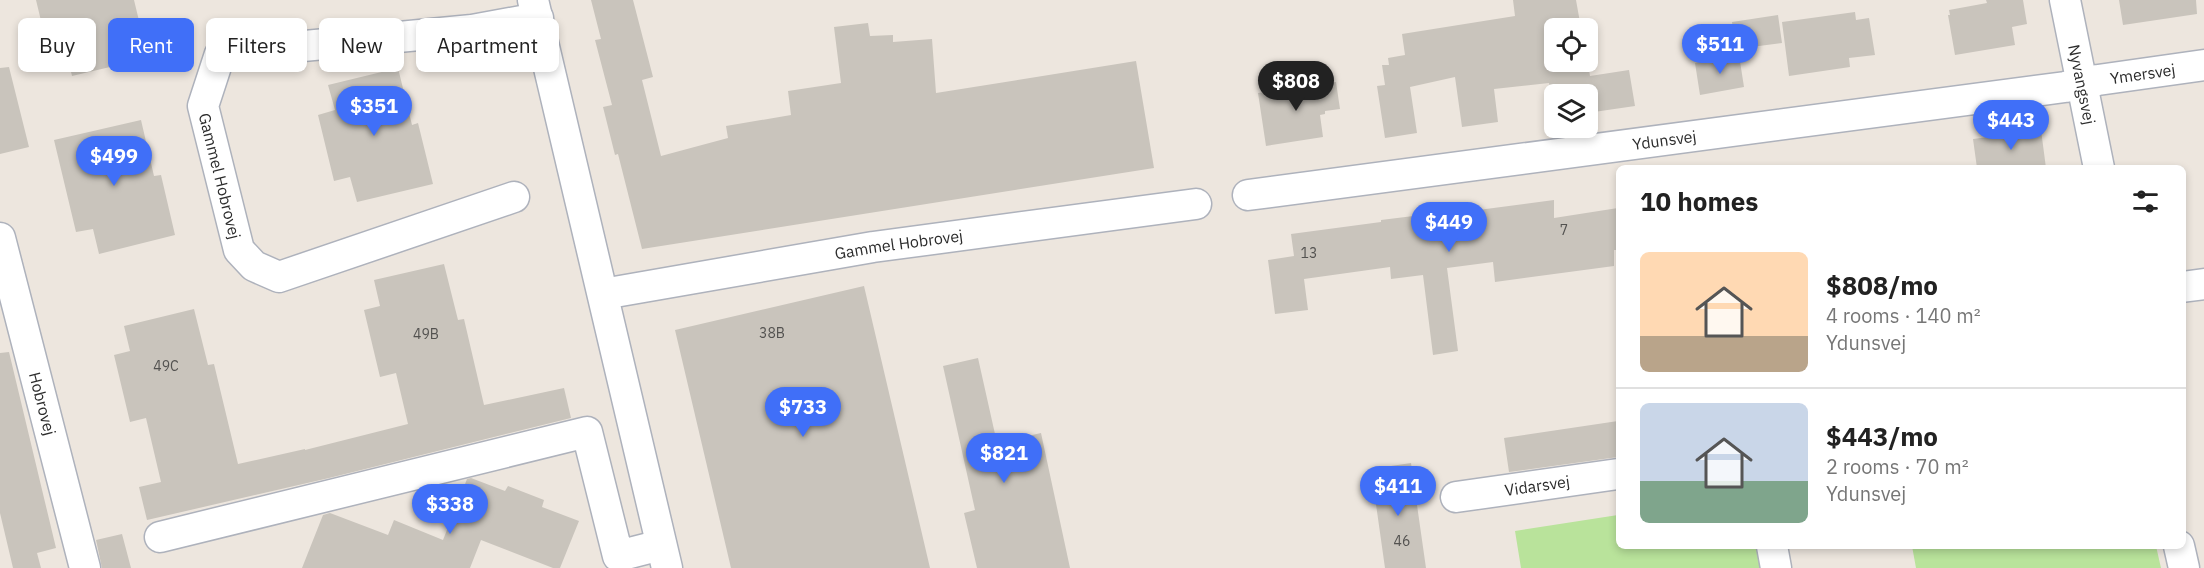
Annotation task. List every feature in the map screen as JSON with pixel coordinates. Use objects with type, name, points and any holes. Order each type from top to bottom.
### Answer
[{"type":"street","name":"Nyvangsvej","points":[[2065,0],[2098,165]]},
{"type":"street","name":"Gammel Hobrovej","points":[[160,537],[587,432],[618,556],[664,556],[535,9],[472,30],[220,54],[203,106],[239,250],[254,266],[279,277],[514,197]]},
{"type":"street","name":"Ymersvej","points":[[2082,83],[2204,65]]},
{"type":"street","name":"Ydunsvej","points":[[1248,195],[2082,83]]},
{"type":"street","name":"Gammel Hobrovej","points":[[603,294],[873,247],[1196,204]]},
{"type":"street","name":"Hobrovej","points":[[0,238],[85,568]]},
{"type":"street","points":[[2186,286],[2204,284]]},
{"type":"street","name":"Vidarsvej","points":[[1456,497],[1616,474]]},
{"type":"street","points":[[1773,549],[1776,568]]},
{"type":"green space","points":[[1616,515],[1616,549],[1759,549],[1762,568],[1521,568],[1515,531]]},
{"type":"green space","points":[[1913,549],[2157,549],[2161,568],[1916,568]]},
{"type":"building","points":[[36,0],[134,0],[138,18],[108,18],[108,67],[96,70],[96,18],[40,18]]},
{"type":"building","points":[[591,0],[633,0],[653,77],[642,80],[661,156],[728,138],[726,126],[791,115],[788,91],[841,83],[834,27],[868,23],[870,36],[893,35],[893,42],[932,39],[936,93],[1136,61],[1154,168],[642,249],[618,154],[615,155],[603,107],[612,105],[595,40],[601,39]]},
{"type":"building","points":[[1513,0],[1576,0],[1579,18],[1544,18],[1544,72],[1589,72],[1590,76],[1629,70],[1635,106],[1598,111],[1598,84],[1549,83],[1494,89],[1498,122],[1462,127],[1455,77],[1410,87],[1417,133],[1385,138],[1377,86],[1385,85],[1382,65],[1389,65],[1388,58],[1405,55],[1402,34],[1515,16]]},
{"type":"building","points":[[1986,0],[2023,0],[2027,24],[2012,27],[2015,45],[1955,55],[1949,10],[1987,3]]},
{"type":"building","points":[[2119,0],[2196,0],[2197,14],[2123,25]]},
{"type":"building","points":[[1855,12],[1856,20],[1869,18],[1875,55],[1849,58],[1850,67],[1789,76],[1782,22]]},
{"type":"building","points":[[1778,15],[1782,43],[1736,49],[1732,22]]},
{"type":"building","points":[[1739,55],[1744,87],[1700,95],[1695,63]]},
{"type":"building","points":[[9,67],[29,147],[0,154],[0,68]]},
{"type":"building","points":[[71,72],[89,72],[72,76]]},
{"type":"building","points":[[382,72],[399,72],[412,125],[418,123],[433,184],[357,202],[350,177],[334,181],[318,115],[335,110],[328,85]]},
{"type":"building","points":[[1336,82],[1340,109],[1325,111],[1325,114],[1320,115],[1323,137],[1266,146],[1258,93]]},
{"type":"building","points":[[141,120],[154,176],[161,175],[175,235],[99,254],[93,229],[76,232],[54,140]]},
{"type":"building","points":[[2041,130],[2046,165],[1977,165],[1973,139]]},
{"type":"building","points":[[1554,200],[1554,218],[1616,208],[1614,266],[1495,282],[1493,262],[1447,268],[1458,351],[1433,355],[1423,275],[1391,279],[1390,267],[1304,279],[1308,310],[1275,314],[1268,260],[1294,256],[1291,234],[1381,222],[1381,220],[1462,210],[1463,212]]},
{"type":"building","points":[[444,264],[458,320],[464,319],[484,405],[564,388],[571,418],[147,520],[139,487],[161,482],[146,418],[130,422],[114,355],[130,351],[124,326],[194,309],[208,365],[214,364],[238,464],[408,424],[396,373],[380,377],[364,310],[380,306],[374,280]]},
{"type":"building","points":[[864,286],[930,568],[731,568],[675,330]]},
{"type":"building","points":[[9,352],[56,548],[37,553],[41,568],[13,568],[0,513],[0,353]]},
{"type":"building","points":[[978,358],[997,443],[1041,433],[1070,568],[977,568],[964,513],[975,510],[943,366]]},
{"type":"building","points":[[1616,421],[1616,457],[1509,472],[1504,438]]},
{"type":"building","points":[[1411,463],[1426,568],[1385,568],[1371,469]]},
{"type":"building","points":[[471,478],[505,491],[508,486],[544,500],[542,507],[579,521],[560,568],[553,568],[481,540],[470,568],[302,568],[323,515],[330,513],[388,535],[394,520],[443,540],[467,479]]},
{"type":"building","points":[[122,534],[131,568],[102,568],[96,540]]}]
